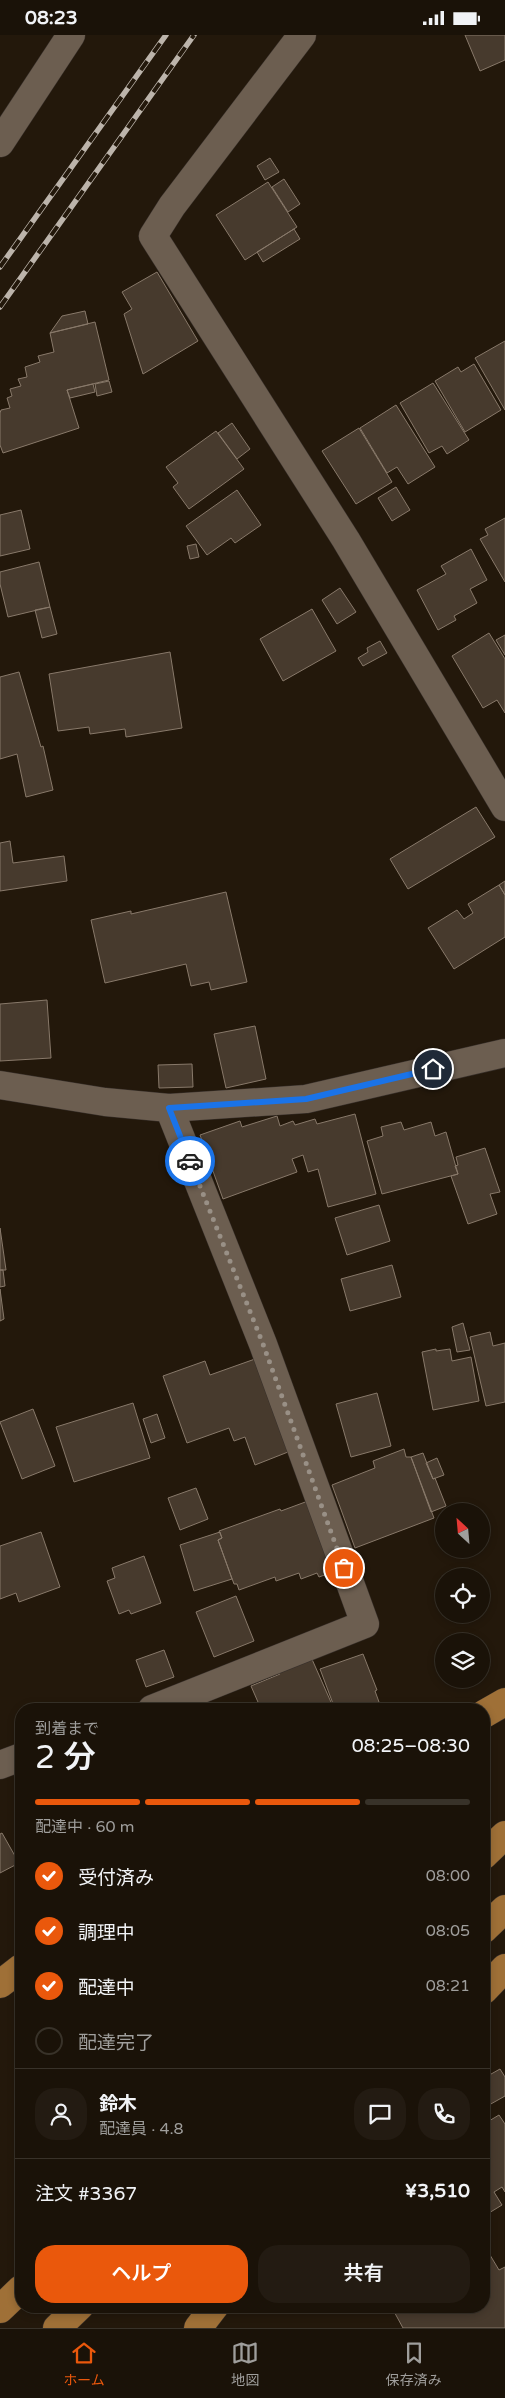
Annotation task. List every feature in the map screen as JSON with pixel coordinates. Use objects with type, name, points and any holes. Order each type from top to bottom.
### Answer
[{"type":"highway","points":[[490,1711],[505,1702]]},
{"type":"highway","points":[[490,1849],[505,1835]]},
{"type":"highway","points":[[490,1923],[505,1909]]},
{"type":"highway","points":[[490,1984],[505,1969]]},
{"type":"highway","points":[[0,1984],[15,1972]]},
{"type":"highway","points":[[0,2309],[15,2295]]},
{"type":"highway","points":[[57,2328],[73,2313]]},
{"type":"highway","points":[[198,2328],[210,2313]]},
{"type":"street","points":[[0,143],[71,35]]},
{"type":"street","points":[[302,35],[172,206],[153,236],[498,777],[505,807]]},
{"type":"street","points":[[0,1085],[105,1102],[169,1108],[306,1099],[505,1053]]},
{"type":"street","points":[[167,1703],[365,1624],[263,1344],[169,1108]]},
{"type":"street","points":[[0,1765],[15,1759]]},
{"type":"building","points":[[465,35],[505,35],[505,60],[480,71]]},
{"type":"building","points":[[270,158],[279,172],[265,180],[257,166]]},
{"type":"building","points":[[284,179],[300,204],[288,212],[272,187]]},
{"type":"building","points":[[268,182],[297,227],[245,260],[216,215]]},
{"type":"building","points":[[294,229],[300,239],[263,262],[257,252]]},
{"type":"building","points":[[157,272],[198,341],[143,374],[124,314],[132,309],[122,292]]},
{"type":"building","points":[[85,311],[88,324],[50,333],[62,316]]},
{"type":"building","points":[[95,322],[109,380],[67,390],[79,428],[3,453],[0,445],[0,413],[1,410],[10,408],[7,398],[12,396],[10,389],[21,386],[18,379],[27,377],[25,367],[40,362],[38,356],[54,352],[50,333]]},
{"type":"building","points":[[505,341],[505,410],[475,358]]},
{"type":"building","points":[[474,364],[501,410],[465,432],[435,381],[458,367],[461,372]]},
{"type":"building","points":[[109,381],[112,392],[97,396],[95,384]]},
{"type":"building","points":[[433,383],[469,440],[447,454],[442,446],[429,453],[400,403]]},
{"type":"building","points":[[93,384],[95,392],[70,398],[67,390]]},
{"type":"building","points":[[396,405],[435,467],[408,484],[397,467],[387,473],[360,428]]},
{"type":"building","points":[[232,423],[250,449],[237,459],[218,433]]},
{"type":"building","points":[[359,428],[392,482],[356,504],[322,451]]},
{"type":"building","points":[[216,431],[244,469],[189,509],[173,487],[178,483],[166,467]]},
{"type":"building","points":[[396,487],[410,510],[392,521],[378,498]]},
{"type":"building","points":[[237,490],[261,525],[235,543],[231,538],[207,555],[186,526]]},
{"type":"building","points":[[21,510],[30,549],[0,556],[0,515]]},
{"type":"building","points":[[505,518],[505,582],[480,539],[488,535],[485,529]]},
{"type":"building","points":[[196,544],[199,557],[190,559],[187,546]]},
{"type":"building","points":[[471,549],[487,580],[470,589],[477,603],[454,616],[456,620],[438,630],[417,590],[446,574],[441,566]]},
{"type":"building","points":[[39,562],[50,607],[8,617],[0,584],[0,572]]},
{"type":"building","points":[[340,588],[356,612],[337,624],[322,600]]},
{"type":"building","points":[[50,607],[57,634],[42,638],[35,610]]},
{"type":"building","points":[[312,609],[336,651],[283,681],[260,639]]},
{"type":"building","points":[[489,633],[505,659],[505,713],[497,700],[483,708],[452,656]]},
{"type":"building","points":[[505,635],[505,655],[496,640]]},
{"type":"building","points":[[380,641],[387,653],[363,666],[358,658],[368,652],[367,648]]},
{"type":"building","points":[[170,652],[182,728],[126,737],[125,729],[90,734],[89,727],[58,731],[49,674]]},
{"type":"building","points":[[19,672],[41,747],[43,746],[53,790],[26,797],[17,754],[0,759],[0,677]]},
{"type":"building","points":[[476,807],[495,837],[408,889],[390,859]]},
{"type":"building","points":[[10,841],[13,863],[64,856],[67,881],[0,891],[0,843]]},
{"type":"building","points":[[505,881],[505,895],[499,885]]},
{"type":"building","points":[[499,885],[505,895],[505,937],[454,969],[428,928],[457,910],[464,919],[473,913],[468,904]]},
{"type":"building","points":[[226,892],[247,982],[211,990],[209,982],[191,986],[186,964],[105,983],[91,920],[131,911],[131,914]]},
{"type":"building","points":[[47,1000],[51,1058],[0,1061],[0,1004]]},
{"type":"building","points":[[255,1026],[266,1079],[226,1088],[214,1034]]},
{"type":"building","points":[[192,1064],[193,1087],[159,1088],[158,1065]]},
{"type":"building","points":[[355,1114],[376,1194],[328,1207],[318,1169],[308,1172],[303,1155],[292,1159],[297,1172],[223,1199],[200,1135],[240,1121],[242,1127],[277,1116],[280,1126],[293,1121],[295,1125],[315,1119],[317,1124]]},
{"type":"building","points":[[401,1122],[404,1130],[431,1122],[435,1136],[446,1132],[458,1174],[382,1194],[367,1141],[383,1136],[381,1127]]},
{"type":"building","points":[[485,1148],[500,1192],[490,1194],[497,1214],[468,1224],[451,1176],[458,1174],[455,1166],[458,1165],[456,1157]]},
{"type":"building","points":[[379,1205],[390,1241],[347,1255],[335,1218]]},
{"type":"building","points":[[0,1228],[6,1270],[0,1270]]},
{"type":"building","points":[[392,1265],[401,1297],[350,1311],[341,1279]]},
{"type":"building","points":[[0,1270],[3,1270],[5,1286],[0,1287]]},
{"type":"building","points":[[0,1289],[4,1319],[0,1321]]},
{"type":"building","points":[[463,1323],[470,1350],[457,1352],[452,1327]]},
{"type":"building","points":[[490,1332],[493,1346],[505,1343],[505,1402],[486,1406],[470,1337]]},
{"type":"building","points":[[436,1349],[436,1351],[450,1349],[452,1361],[471,1357],[479,1401],[433,1410],[422,1352]]},
{"type":"building","points":[[255,1359],[288,1452],[255,1465],[245,1437],[234,1441],[229,1428],[187,1443],[163,1376],[205,1361],[210,1375]]},
{"type":"building","points":[[377,1393],[391,1446],[351,1457],[336,1404]]},
{"type":"building","points":[[133,1403],[150,1458],[74,1482],[56,1427]]},
{"type":"building","points":[[33,1409],[55,1466],[22,1479],[0,1422]]},
{"type":"building","points":[[157,1414],[165,1438],[151,1443],[143,1419]]},
{"type":"building","points":[[404,1449],[406,1457],[411,1457],[434,1518],[355,1548],[332,1485],[375,1468],[373,1461]]},
{"type":"building","points":[[423,1453],[433,1479],[435,1478],[445,1503],[435,1503],[435,1510],[431,1512],[411,1457]]},
{"type":"building","points":[[437,1458],[444,1475],[433,1479],[426,1463]]},
{"type":"building","points":[[196,1488],[208,1519],[180,1530],[168,1498]]},
{"type":"building","points":[[308,1501],[333,1572],[319,1577],[317,1573],[301,1579],[299,1573],[276,1581],[275,1577],[239,1590],[237,1584],[234,1584],[218,1540],[222,1538],[219,1531]]},
{"type":"building","points":[[41,1532],[60,1587],[19,1602],[16,1593],[0,1599],[0,1546]]},
{"type":"building","points":[[220,1532],[222,1538],[218,1540],[232,1579],[194,1591],[180,1545]]},
{"type":"building","points":[[144,1556],[161,1603],[131,1614],[129,1610],[119,1614],[107,1581],[115,1578],[112,1568]]},
{"type":"building","points":[[236,1596],[254,1641],[214,1657],[196,1612]]},
{"type":"building","points":[[164,1650],[174,1677],[146,1687],[136,1660]]},
{"type":"building","points":[[363,1654],[377,1690],[375,1691],[379,1702],[333,1703],[320,1669]]},
{"type":"building","points":[[311,1657],[331,1703],[258,1703],[251,1686],[280,1674],[278,1672]]},
{"type":"building","points":[[2,1833],[15,1856],[15,1865],[0,1873],[0,1834]]},
{"type":"building","points":[[500,2069],[505,2077],[505,2096],[490,2104],[490,2075]]},
{"type":"building","points":[[499,2115],[505,2124],[505,2192],[502,2187],[494,2192],[502,2205],[490,2212],[490,2120]]},
{"type":"building","points":[[490,2255],[499,2270],[505,2267],[505,2328],[403,2328],[395,2313],[490,2313]]},
{"type":"railway","points":[[0,267],[166,35]]},
{"type":"railway","points":[[0,307],[194,35]]},
{"type":"way so far","points":[[190,1161],[263,1344],[344,1568]]},
{"type":"route","points":[[190,1161],[169,1108],[306,1099],[433,1069]]}]
